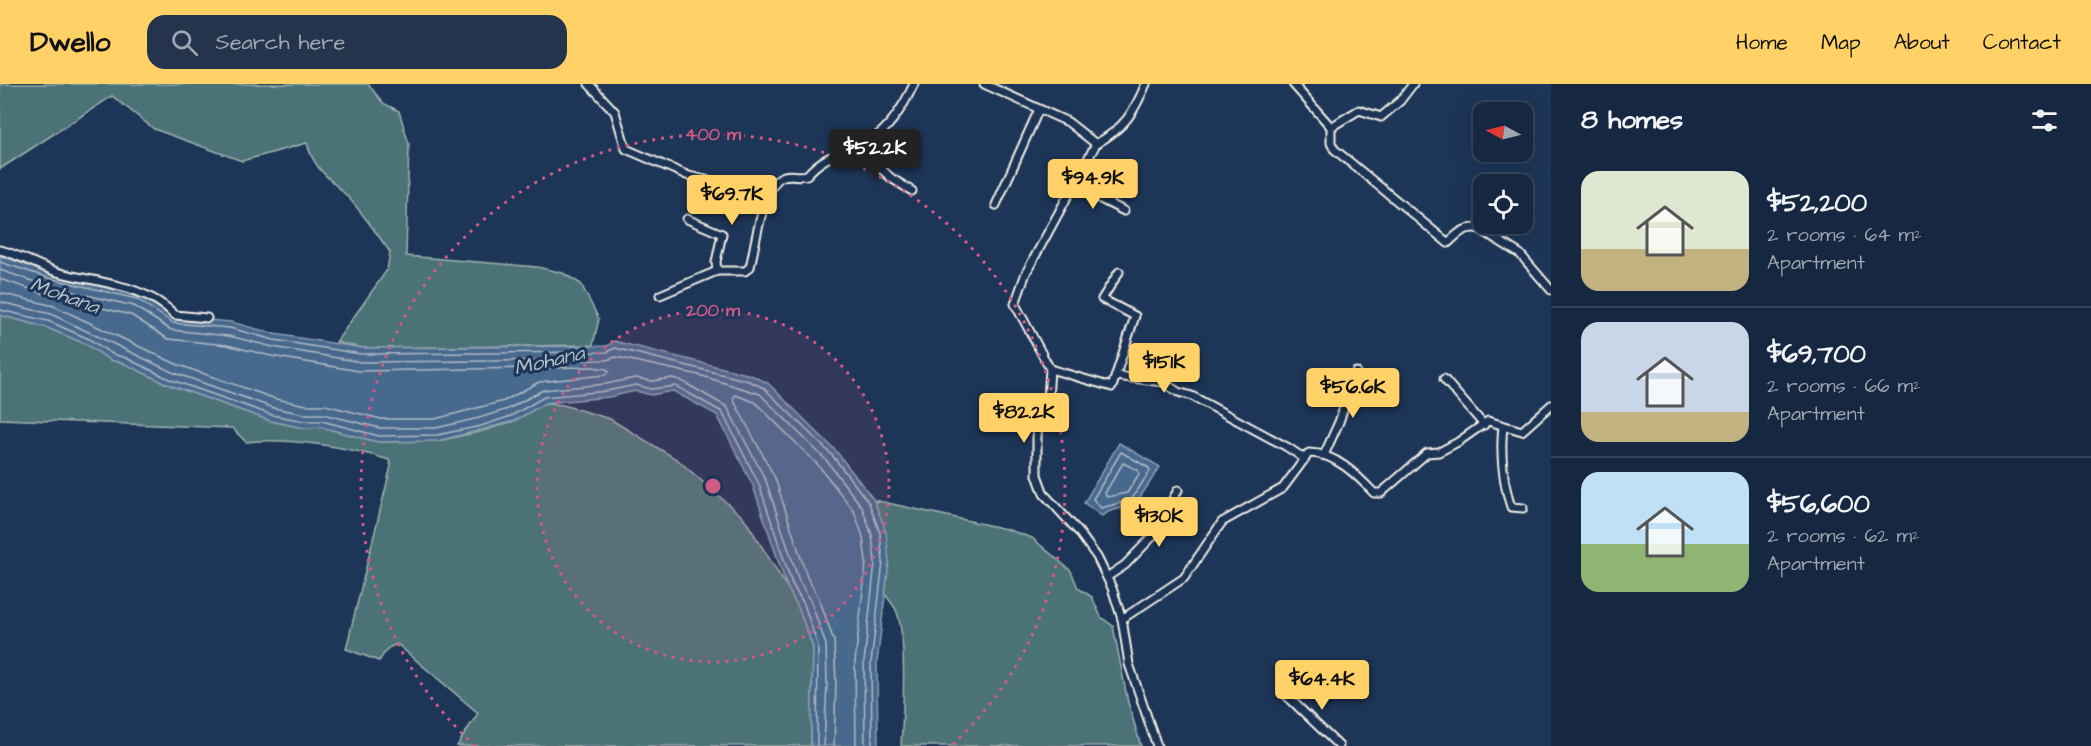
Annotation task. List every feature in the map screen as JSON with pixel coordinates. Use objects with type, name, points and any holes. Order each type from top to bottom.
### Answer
[{"type":"street","points":[[589,84],[615,112],[626,149],[689,176],[728,185],[763,198],[769,195]]},
{"type":"street","points":[[660,295],[717,271],[745,271],[750,267],[756,234],[774,182],[783,176],[807,175],[824,158],[874,138],[892,119],[914,84]]},
{"type":"street","points":[[984,84],[1068,123],[1096,144]]},
{"type":"street","points":[[1146,84],[1132,116],[1115,133],[1096,144],[1026,273],[1015,304],[1050,369],[1048,400],[1039,419],[1037,475],[1044,494],[1078,531],[1107,578],[1122,619],[1129,664],[1157,746]]},
{"type":"street","points":[[1293,84],[1331,127],[1331,143],[1334,149],[1448,243],[1461,231],[1472,226],[1480,228],[1520,254],[1551,290]]},
{"type":"street","points":[[1331,127],[1359,111],[1381,117],[1400,101],[1413,84]]},
{"type":"street","points":[[996,205],[1039,109]]},
{"type":"street","points":[[857,146],[891,178],[912,191]]},
{"type":"street","points":[[1073,185],[1124,211]]},
{"type":"street","points":[[687,219],[722,234],[716,262],[717,271]]},
{"type":"street","points":[[0,250],[56,272],[147,294],[165,304],[175,315],[207,318]]},
{"type":"street","points":[[1050,369],[1112,387],[1135,316],[1102,299],[1119,272]]},
{"type":"street","points":[[1163,382],[1179,349]]},
{"type":"street","points":[[1324,455],[1339,422],[1356,372]]},
{"type":"street","points":[[1116,376],[1163,382],[1178,392],[1192,396],[1287,447],[1305,459]]},
{"type":"street","points":[[1444,379],[1484,425]]},
{"type":"street","points":[[1122,619],[1184,578],[1222,522],[1283,488],[1309,453],[1324,455],[1355,473],[1374,493],[1381,493],[1427,453],[1439,452],[1488,421],[1522,431],[1551,405]]},
{"type":"street","points":[[1503,426],[1501,445],[1507,495],[1511,507],[1523,508]]},
{"type":"street","points":[[1107,578],[1125,565],[1153,536],[1178,490]]},
{"type":"street","points":[[1287,696],[1339,746]]},
{"type":"green space","points":[[0,84],[368,84],[383,103],[399,111],[409,144],[406,256],[537,267],[563,273],[581,284],[599,319],[593,345],[362,348],[336,342],[387,270],[390,252],[352,202],[317,166],[307,143],[242,161],[154,129],[112,96],[0,169]]},
{"type":"green space","points":[[0,315],[45,327],[86,344],[110,360],[123,363],[167,384],[271,421],[304,428],[320,427],[378,442],[438,441],[483,431],[514,421],[545,403],[563,405],[610,419],[678,460],[744,518],[787,587],[798,607],[813,647],[811,746],[457,746],[478,713],[397,644],[388,648],[379,661],[346,649],[391,466],[389,460],[318,444],[281,441],[246,442],[232,428],[0,419]]},
{"type":"green space","points":[[874,500],[1006,529],[1032,538],[1071,571],[1078,588],[1092,597],[1101,617],[1113,626],[1128,702],[1141,746],[901,746],[902,638],[896,610],[885,594],[886,547]]},
{"type":"water","name":"Mohana","points":[[0,256],[50,273],[139,293],[174,317],[231,322],[275,334],[362,348],[607,346],[614,341],[751,375],[768,383],[836,451],[874,500],[886,532],[889,562],[877,663],[878,746],[811,746],[813,647],[798,607],[787,587],[753,486],[717,415],[673,391],[651,395],[636,391],[609,397],[545,403],[514,421],[438,441],[378,442],[321,427],[304,428],[271,421],[167,384],[123,363],[110,360],[86,344],[45,327],[0,315]]},
{"type":"water","points":[[1119,443],[1160,467],[1135,505],[1110,511],[1102,516],[1084,503]]}]
